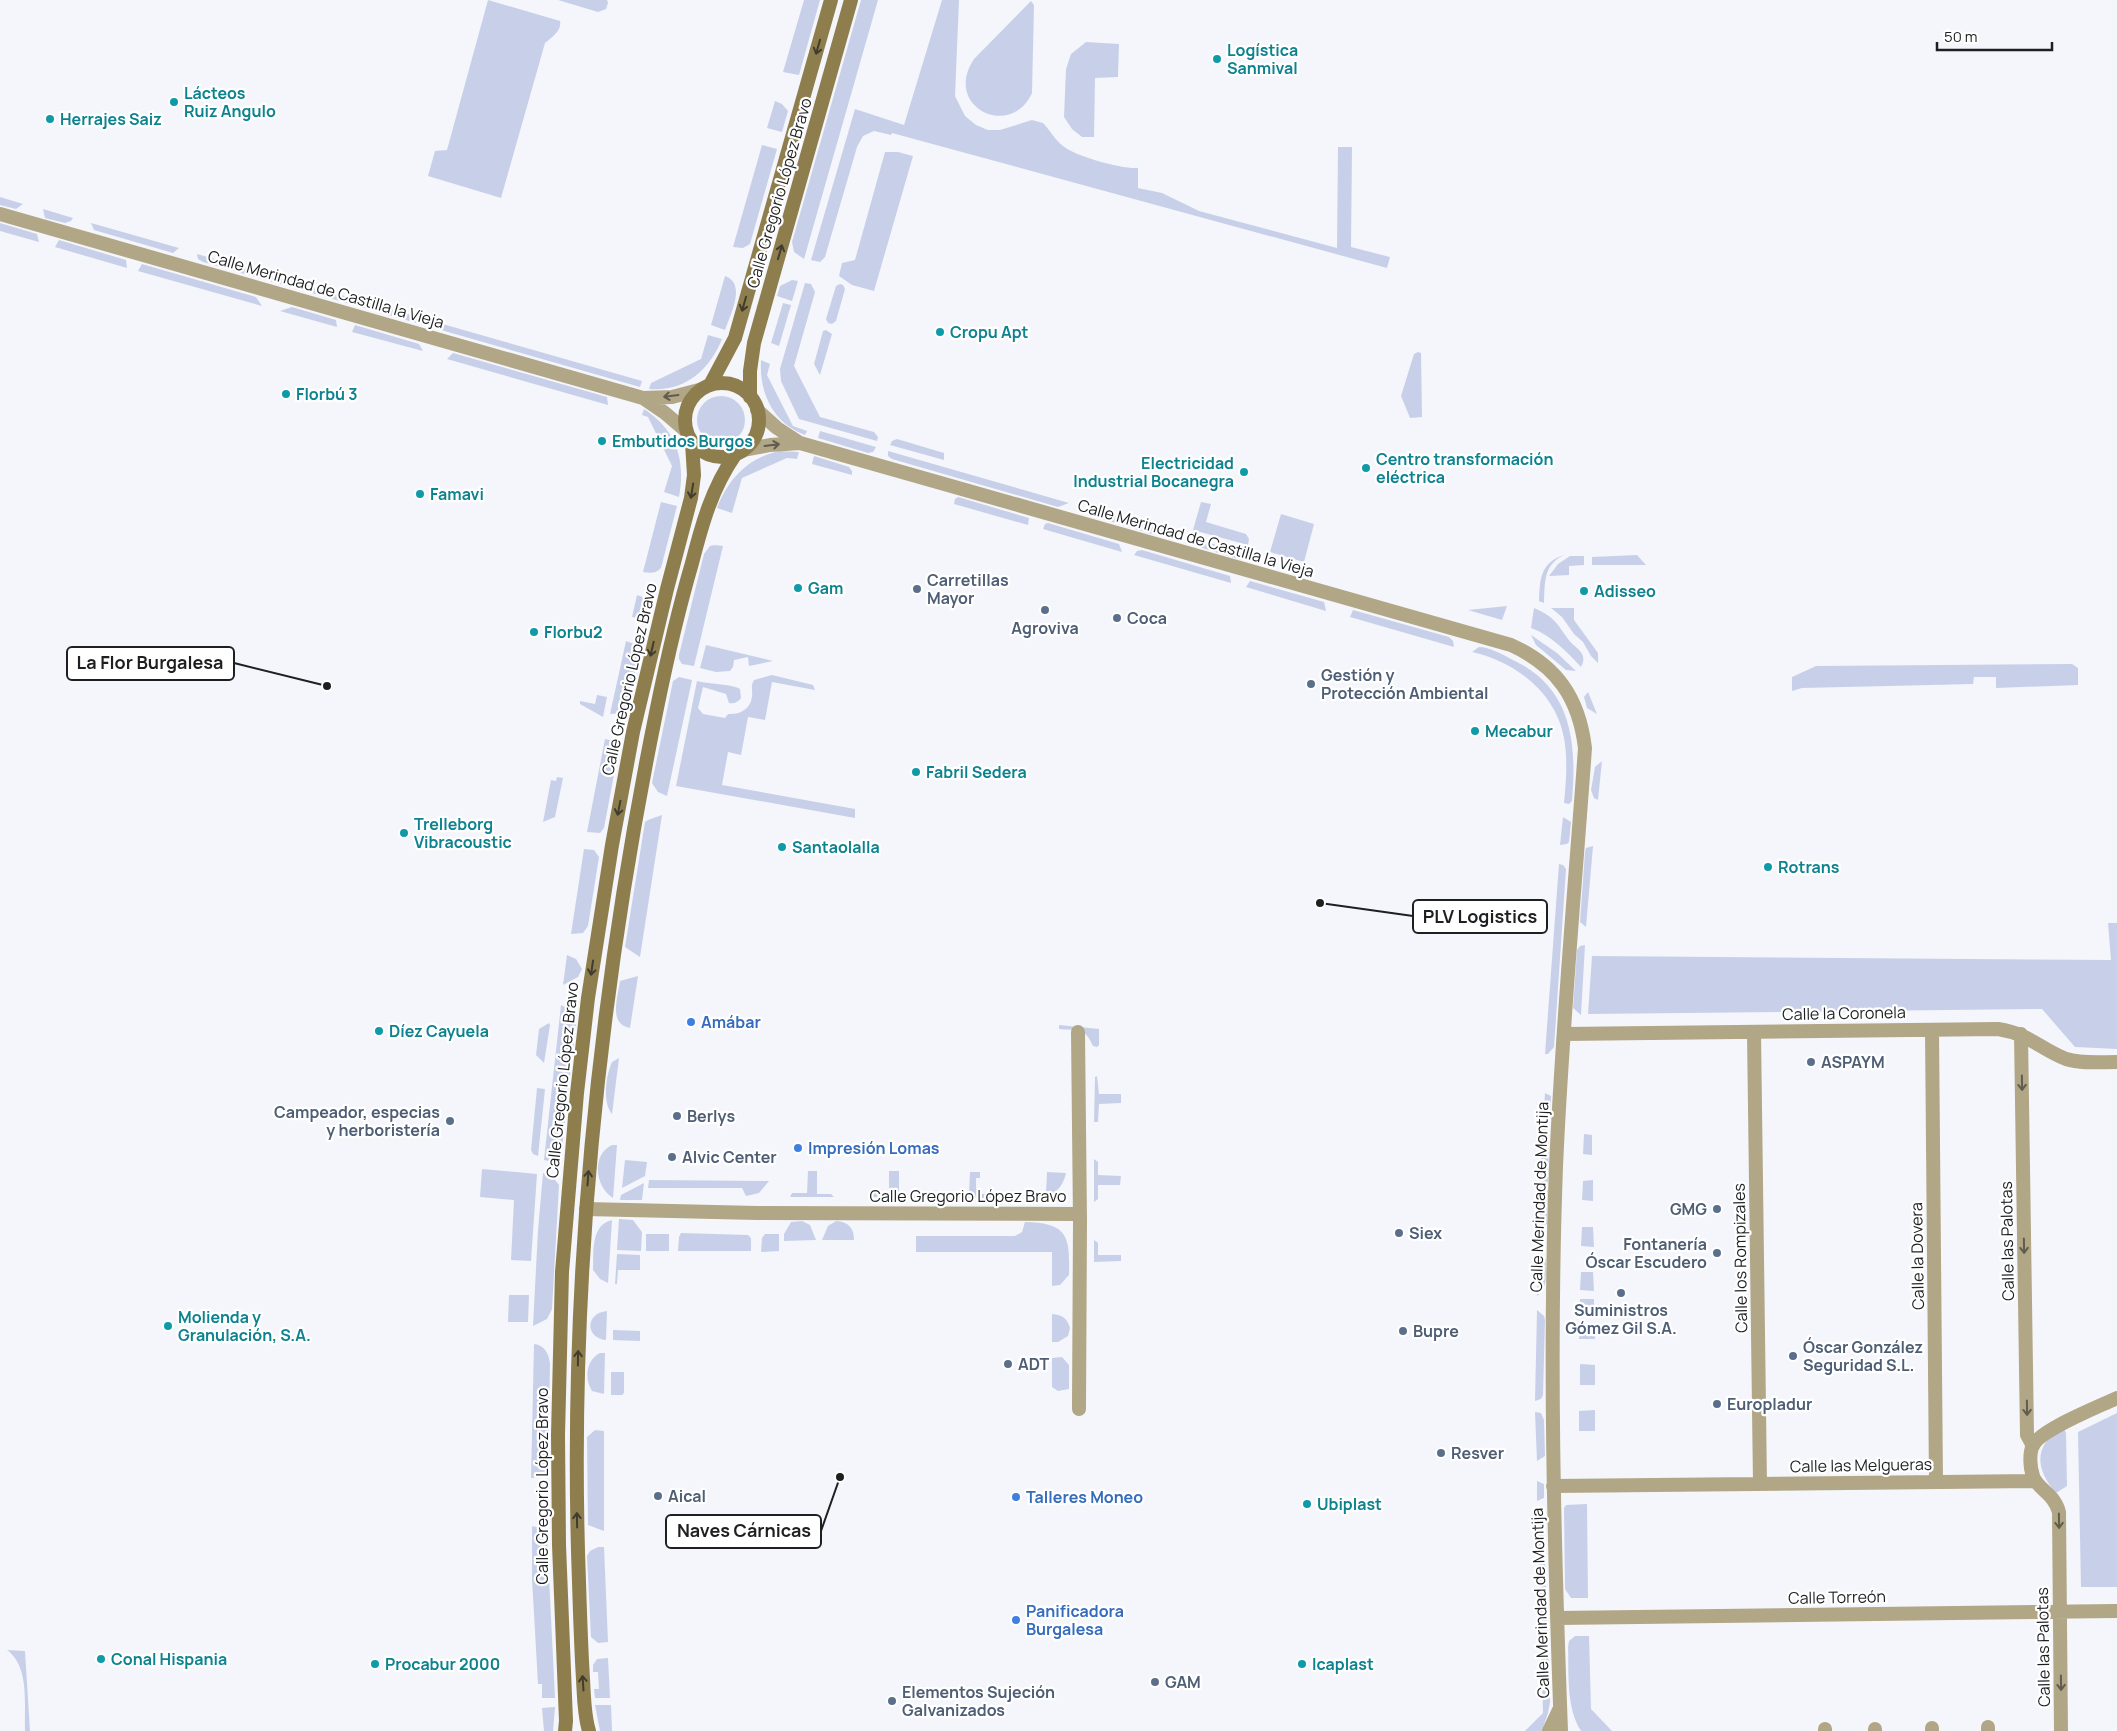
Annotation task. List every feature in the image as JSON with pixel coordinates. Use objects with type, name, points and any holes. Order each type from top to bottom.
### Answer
[{"type":"main road","name":"Calle Gregorio López Bravo","points":[[705,388],[735,338],[832,0]]},
{"type":"main road","name":"Calle Gregorio López Bravo","points":[[750,397],[752,352],[851,0]]},
{"type":"main road","points":[[717,383],[732,384],[745,391],[750,397],[757,410],[758,428],[755,436],[739,452],[728,457],[712,456],[698,449],[689,437],[685,413],[688,404],[705,388],[717,383]]},
{"type":"main road","name":"Calle Gregorio López Bravo","points":[[564,1731],[566,1721],[559,1545],[558,1426],[563,1263],[577,1093],[591,978],[612,845],[638,712],[691,498],[694,466],[689,437]]},
{"type":"main road","name":"Calle Gregorio López Bravo","points":[[589,1731],[584,1701],[581,1651],[576,1490],[579,1323],[593,1120],[610,972],[654,724],[682,600],[706,510],[715,487],[739,452]]},
{"type":"street","name":"Calle Merindad de Castilla la Vieja","points":[[0,214],[643,398],[672,397],[705,388]]},
{"type":"street","name":"Calle Merindad de Castilla la Vieja","points":[[643,398],[665,413],[689,437]]},
{"type":"street","name":"Calle Merindad de Castilla la Vieja","points":[[757,410],[777,428],[800,443],[1511,645],[1541,663],[1556,676],[1568,692]]},
{"type":"street","name":"Calle Merindad de Castilla la Vieja","points":[[739,452],[770,445],[800,443]]},
{"type":"street","name":"Calle Merindad de Montija","points":[[1561,1731],[1554,1486],[1556,1197],[1564,1034],[1585,748],[1579,715],[1568,692]]},
{"type":"street","name":"Calle la Dovera","points":[[1932,1030],[1936,1482]]},
{"type":"street","name":"Calle la Coronela","points":[[1564,1034],[1998,1030],[2021,1034],[2067,1059],[2077,1062],[2117,1062]]},
{"type":"street","name":"Calle Gregorio López Bravo","points":[[1078,1032],[1080,1214],[1079,1409]]},
{"type":"street","name":"Calle los Rompizales","points":[[1754,1032],[1760,1484]]},
{"type":"street","name":"Calle las Palotas","points":[[2021,1034],[2027,1435],[2033,1446]]},
{"type":"street","name":"Calle Gregorio López Bravo","points":[[586,1209],[757,1213],[1080,1214]]},
{"type":"street","points":[[2035,1481],[2031,1470],[2033,1446],[2038,1439],[2049,1431],[2117,1398]]},
{"type":"street","name":"Calle las Palotas","points":[[2035,1481],[2050,1494],[2059,1512],[2061,1731]]},
{"type":"street","name":"Calle las Melgueras","points":[[1554,1486],[2035,1481]]},
{"type":"street","name":"Calle Torreón","points":[[1557,1618],[2117,1611]]},
{"type":"street","name":"Calle Merindad de Montija","points":[[1560,1707],[1573,1731]]},
{"type":"street","points":[[1549,1731],[1560,1707]]},
{"type":"shaded area","points":[[488,0],[560,21],[558,31],[545,43],[501,198],[428,176],[435,151],[447,150]]},
{"type":"shaded area","points":[[558,0],[607,0],[608,3],[606,9],[598,12]]},
{"type":"shaded area","points":[[804,0],[820,0],[799,75],[783,72]]},
{"type":"shaded area","points":[[861,0],[878,0],[804,259],[794,252],[792,242]]},
{"type":"shaded area","points":[[942,0],[959,0],[955,96],[965,116],[976,125],[988,130],[1000,130],[1032,120],[1043,123],[1060,144],[1078,154],[1099,162],[1121,167],[1138,168],[1138,188],[1162,193],[1199,211],[1337,248],[1338,147],[1352,147],[1351,247],[1390,257],[1387,268],[892,133],[891,135],[874,131],[863,136],[857,147],[825,257],[820,262],[811,260],[855,109],[904,125]]},
{"type":"shaded area","points":[[1031,1],[1034,5],[1032,93],[1022,107],[1010,114],[996,116],[983,112],[973,103],[967,91],[966,76],[974,59]]},
{"type":"shaded area","points":[[1086,42],[1119,44],[1118,77],[1095,78],[1094,137],[1082,137],[1072,129],[1064,117],[1066,69],[1071,54]]},
{"type":"shaded area","points":[[775,101],[782,104],[788,111],[782,132],[767,128]]},
{"type":"shaded area","points":[[762,145],[777,149],[750,244],[743,248],[733,247]]},
{"type":"shaded area","points":[[885,152],[898,152],[913,156],[874,291],[852,285],[839,276],[842,263],[855,260]]},
{"type":"shaded area","points":[[0,197],[23,204],[16,209],[0,205]]},
{"type":"shaded area","points":[[43,209],[73,218],[65,223],[45,218]]},
{"type":"shaded area","points":[[0,223],[37,234],[39,242],[0,231]]},
{"type":"shaded area","points":[[91,223],[179,248],[173,253],[94,230]]},
{"type":"shaded area","points":[[59,240],[126,260],[127,268],[55,247]]},
{"type":"shaded area","points":[[197,254],[642,381],[640,387],[203,262],[198,259]]},
{"type":"shaded area","points":[[142,264],[256,297],[262,306],[138,271]]},
{"type":"shaded area","points":[[725,276],[732,280],[736,293],[725,330],[711,325]]},
{"type":"shaded area","points":[[792,280],[798,281],[792,301],[777,296],[780,286]]},
{"type":"shaded area","points":[[805,283],[811,284],[815,292],[794,366],[820,417],[874,432],[878,437],[877,441],[799,419],[781,381],[780,369]]},
{"type":"shaded area","points":[[840,284],[845,289],[836,321],[832,324],[828,323],[826,319],[836,286]]},
{"type":"shaded area","points":[[783,303],[791,305],[779,346],[771,343]]},
{"type":"shaded area","points":[[292,307],[336,320],[337,327],[280,311]]},
{"type":"shaded area","points":[[355,325],[419,344],[423,351],[352,332]]},
{"type":"shaded area","points":[[826,330],[832,334],[820,375],[814,364],[823,331]]},
{"type":"shaded area","points":[[708,335],[722,339],[710,361],[702,370],[684,383],[673,387],[649,389],[651,383],[701,359]]},
{"type":"shaded area","points":[[453,353],[607,397],[608,405],[447,359]]},
{"type":"shaded area","points":[[1421,353],[1422,417],[1410,418],[1401,396],[1414,354]]},
{"type":"shaded area","points":[[761,360],[770,364],[767,375],[793,426],[807,431],[805,435],[784,423],[770,405],[763,384]]},
{"type":"shaded area","points":[[716,396],[726,396],[735,400],[741,406],[744,411],[744,429],[735,440],[726,444],[716,444],[707,440],[701,434],[697,425],[697,415],[701,406],[707,400]]},
{"type":"shaded area","points":[[644,409],[664,426],[676,447],[681,470],[679,497],[664,492],[672,466],[648,417],[642,415]]},
{"type":"shaded area","points":[[820,431],[876,447],[873,452],[868,453],[818,438]]},
{"type":"shaded area","points":[[897,439],[944,453],[944,460],[890,445],[892,441]]},
{"type":"shaded area","points":[[779,451],[799,452],[797,459],[787,458],[742,478],[732,513],[717,508],[727,488],[740,471],[758,459]]},
{"type":"shaded area","points":[[888,451],[1069,503],[1058,507],[892,459],[888,456]]},
{"type":"shaded area","points":[[814,456],[849,467],[852,475],[812,464]]},
{"type":"shaded area","points":[[958,497],[1029,518],[1028,525],[954,504],[955,499]]},
{"type":"shaded area","points":[[661,502],[677,506],[661,568],[655,572],[643,572]]},
{"type":"shaded area","points":[[1201,502],[1211,504],[1206,522],[1246,534],[1249,539],[1248,545],[1193,530]]},
{"type":"shaded area","points":[[1092,509],[1162,529],[1160,533],[1155,535],[1096,517]]},
{"type":"shaded area","points":[[1281,514],[1314,524],[1304,562],[1270,552]]},
{"type":"shaded area","points":[[1048,523],[1119,544],[1122,552],[1043,529],[1045,524]]},
{"type":"shaded area","points":[[1192,538],[1244,553],[1239,558],[1235,558],[1199,547]]},
{"type":"shaded area","points":[[710,546],[723,546],[694,666],[682,664],[679,655],[704,554]]},
{"type":"shaded area","points":[[1142,550],[1230,576],[1231,583],[1134,555],[1137,551]]},
{"type":"shaded area","points":[[1564,555],[1557,559],[1549,569],[1545,582],[1544,603],[1539,601],[1541,579],[1546,567],[1556,558]]},
{"type":"shaded area","points":[[1637,555],[1646,565],[1592,565],[1592,557]]},
{"type":"shaded area","points":[[1570,556],[1584,556],[1584,565],[1569,566],[1569,575],[1549,576],[1558,564]]},
{"type":"shaded area","points":[[1250,581],[1324,602],[1326,611],[1246,587]]},
{"type":"shaded area","points":[[637,595],[648,599],[651,604],[649,613],[640,618],[632,617]]},
{"type":"shaded area","points":[[1507,606],[1502,620],[1468,610]]},
{"type":"shaded area","points":[[1534,608],[1554,620],[1580,651],[1583,658],[1581,667],[1552,639],[1531,628]]},
{"type":"shaded area","points":[[1551,608],[1574,608],[1574,620],[1598,653],[1598,663],[1562,617]]},
{"type":"shaded area","points":[[1353,610],[1449,637],[1453,641],[1454,647],[1350,617]]},
{"type":"shaded area","points":[[1531,635],[1557,653],[1576,671],[1566,670],[1536,645]]},
{"type":"shaded area","points":[[626,641],[634,644],[639,652],[628,709],[622,713],[610,714]]},
{"type":"shaded area","points":[[706,645],[773,661],[749,666],[748,657],[734,660],[730,671],[716,672],[700,668]]},
{"type":"shaded area","points":[[1479,647],[1500,653],[1531,671],[1547,685],[1558,701],[1566,718],[1571,738],[1573,779],[1572,801],[1569,804],[1564,803],[1566,763],[1564,738],[1560,722],[1552,707],[1532,682],[1518,672],[1504,663],[1472,652]]},
{"type":"shaded area","points":[[2072,664],[2078,668],[2078,685],[1996,688],[1996,677],[1974,677],[1973,684],[1802,688],[1792,691],[1792,677],[1816,666]]},
{"type":"shaded area","points":[[772,675],[813,685],[815,690],[772,682],[765,720],[748,717],[741,755],[728,752],[722,785],[855,809],[855,818],[676,786],[697,681],[740,689],[741,698],[739,701],[729,703],[726,694],[703,687],[698,708],[703,714],[725,718],[728,714],[741,712],[747,708],[751,701],[754,680]]},
{"type":"shaded area","points":[[679,677],[692,680],[667,796],[658,792],[652,783],[673,681]]},
{"type":"shaded area","points":[[1588,692],[1597,714],[1587,708],[1584,697]]},
{"type":"shaded area","points":[[597,695],[607,697],[603,717],[580,704],[580,701],[595,704]]},
{"type":"shaded area","points":[[605,739],[614,741],[619,748],[604,828],[600,833],[587,832]]},
{"type":"shaded area","points":[[1602,761],[1598,800],[1594,798],[1591,790],[1595,767]]},
{"type":"shaded area","points":[[557,777],[563,778],[555,817],[543,822],[551,780],[556,781]]},
{"type":"shaded area","points":[[662,815],[640,957],[625,947],[645,822]]},
{"type":"shaded area","points":[[1563,817],[1571,822],[1569,842],[1560,845]]},
{"type":"shaded area","points":[[1593,846],[1586,927],[1580,922],[1585,852],[1586,848]]},
{"type":"shaded area","points":[[584,849],[594,850],[599,857],[588,926],[583,933],[571,934]]},
{"type":"shaded area","points":[[1559,864],[1563,865],[1566,869],[1554,1047],[1548,1054],[1545,1054]]},
{"type":"shaded area","points":[[2108,923],[2117,923],[2117,1049],[2075,1047],[2042,1009],[1588,1014],[1592,956],[2111,960]]},
{"type":"shaded area","points":[[1585,945],[1581,1015],[1573,1008],[1577,950],[1580,946]]},
{"type":"shaded area","points":[[567,955],[576,959],[582,969],[578,977],[563,985]]},
{"type":"shaded area","points":[[638,976],[630,1028],[619,1021],[616,1002],[620,981]]},
{"type":"shaded area","points":[[561,1005],[577,1014],[562,1148],[555,1158],[549,1161],[544,1160]]},
{"type":"shaded area","points":[[549,1023],[544,1063],[536,1055],[539,1029]]},
{"type":"shaded area","points":[[1059,1025],[1099,1029],[1099,1045],[1097,1047],[1093,1046],[1087,1036],[1080,1031],[1059,1029]]},
{"type":"shaded area","points":[[619,1058],[612,1114],[607,1103],[607,1081],[612,1062]]},
{"type":"shaded area","points":[[1097,1076],[1099,1094],[1121,1094],[1121,1103],[1099,1104],[1098,1122],[1094,1122],[1095,1077]]},
{"type":"shaded area","points":[[537,1088],[545,1089],[538,1156],[533,1154],[531,1150]]},
{"type":"shaded area","points":[[1545,1093],[1551,1096],[1551,1108],[1550,1115],[1543,1123]]},
{"type":"shaded area","points":[[1545,1129],[1549,1134],[1547,1224],[1539,1226],[1542,1130]]},
{"type":"shaded area","points":[[1584,1134],[1592,1135],[1592,1155],[1583,1154]]},
{"type":"shaded area","points":[[612,1145],[617,1145],[613,1198],[602,1186],[598,1171],[598,1163],[601,1156]]},
{"type":"shaded area","points":[[1094,1159],[1098,1162],[1098,1175],[1121,1176],[1120,1185],[1098,1185],[1098,1199],[1094,1202]]},
{"type":"shaded area","points":[[625,1160],[647,1162],[645,1176],[622,1188]]},
{"type":"shaded area","points":[[482,1169],[537,1174],[531,1261],[511,1260],[514,1200],[480,1197]]},
{"type":"shaded area","points":[[808,1171],[817,1171],[817,1194],[831,1194],[834,1197],[790,1197],[792,1193],[807,1193]]},
{"type":"shaded area","points":[[889,1171],[899,1171],[899,1194],[913,1194],[916,1198],[871,1197],[874,1193],[889,1193]]},
{"type":"shaded area","points":[[970,1172],[980,1172],[980,1178],[976,1178],[976,1189],[980,1189],[980,1194],[993,1194],[997,1198],[953,1198],[955,1194],[969,1194]]},
{"type":"shaded area","points":[[1047,1172],[1066,1173],[1061,1185],[1053,1194],[1041,1198],[1028,1197],[1033,1194],[1046,1193]]},
{"type":"shaded area","points":[[543,1173],[552,1176],[559,1185],[552,1309],[547,1319],[533,1326],[538,1230]]},
{"type":"shaded area","points":[[649,1180],[769,1181],[759,1193],[746,1196],[742,1188],[648,1188]]},
{"type":"shaded area","points":[[1593,1180],[1593,1201],[1582,1200],[1583,1181]]},
{"type":"shaded area","points":[[644,1183],[642,1200],[620,1200],[621,1195]]},
{"type":"shaded area","points":[[619,1219],[633,1220],[642,1232],[641,1251],[617,1250]]},
{"type":"shaded area","points":[[612,1220],[608,1283],[600,1279],[593,1270],[594,1248],[600,1228]]},
{"type":"shaded area","points":[[802,1221],[810,1225],[816,1240],[784,1241],[784,1234],[791,1222]]},
{"type":"shaded area","points":[[836,1221],[850,1226],[854,1240],[822,1240],[828,1226]]},
{"type":"shaded area","points":[[1025,1222],[1050,1225],[1064,1234],[1069,1250],[1069,1275],[1060,1285],[1052,1286],[1052,1252],[916,1252],[916,1236],[1015,1236],[1022,1232]]},
{"type":"shaded area","points":[[1582,1227],[1593,1227],[1594,1247],[1581,1246]]},
{"type":"shaded area","points":[[681,1233],[748,1235],[751,1238],[751,1251],[678,1251]]},
{"type":"shaded area","points":[[646,1234],[669,1234],[669,1251],[646,1251]]},
{"type":"shaded area","points":[[765,1234],[779,1234],[779,1251],[761,1252],[762,1238]]},
{"type":"shaded area","points":[[1094,1240],[1098,1243],[1098,1255],[1121,1255],[1121,1261],[1094,1262]]},
{"type":"shaded area","points":[[617,1254],[640,1255],[640,1270],[618,1270],[617,1284],[615,1284]]},
{"type":"shaded area","points":[[1539,1255],[1546,1259],[1546,1279],[1541,1293],[1537,1296]]},
{"type":"shaded area","points":[[1581,1272],[1593,1272],[1594,1291],[1580,1290]]},
{"type":"shaded area","points":[[509,1295],[529,1295],[528,1322],[508,1322]]},
{"type":"shaded area","points":[[1580,1299],[1594,1299],[1594,1315],[1580,1315]]},
{"type":"shaded area","points":[[1537,1310],[1544,1316],[1545,1320],[1543,1395],[1541,1399],[1535,1401]]},
{"type":"shaded area","points":[[607,1311],[606,1340],[594,1335],[590,1326],[595,1316]]},
{"type":"shaded area","points":[[1052,1314],[1064,1318],[1070,1328],[1068,1336],[1058,1342],[1052,1342]]},
{"type":"shaded area","points":[[613,1330],[640,1331],[640,1341],[613,1340]]},
{"type":"shaded area","points":[[1580,1330],[1595,1330],[1595,1339],[1579,1339]]},
{"type":"shaded area","points":[[534,1344],[541,1346],[546,1351],[550,1364],[548,1470],[545,1477],[531,1478]]},
{"type":"shaded area","points":[[605,1353],[604,1394],[592,1391],[587,1376],[589,1365],[595,1356]]},
{"type":"shaded area","points":[[1062,1357],[1069,1365],[1069,1389],[1058,1391],[1052,1387],[1052,1358]]},
{"type":"shaded area","points":[[1580,1364],[1595,1365],[1595,1385],[1580,1385]]},
{"type":"shaded area","points":[[611,1372],[624,1372],[624,1393],[622,1395],[611,1395]]},
{"type":"shaded area","points":[[1595,1410],[1595,1431],[1579,1431],[1579,1411]]},
{"type":"shaded area","points":[[1535,1412],[1541,1413],[1544,1420],[1545,1456],[1537,1461]]},
{"type":"shaded area","points":[[2117,1413],[2117,1587],[2081,1587],[2078,1432]]},
{"type":"shaded area","points":[[2063,1427],[2066,1433],[2067,1486],[2056,1493],[2044,1475],[2040,1458],[2046,1442]]},
{"type":"shaded area","points":[[595,1430],[604,1431],[604,1531],[588,1525],[587,1437]]},
{"type":"shaded area","points":[[1537,1481],[1544,1484],[1544,1498],[1537,1501]]},
{"type":"shaded area","points":[[1587,1504],[1588,1598],[1571,1598],[1565,1589],[1564,1508],[1566,1505]]},
{"type":"shaded area","points":[[532,1526],[544,1529],[547,1536],[555,1698],[542,1698],[542,1684],[538,1684],[532,1579]]},
{"type":"shaded area","points":[[1538,1526],[1544,1532],[1550,1702],[1542,1731],[1525,1731],[1543,1713]]},
{"type":"shaded area","points":[[598,1547],[604,1547],[608,1642],[598,1643],[591,1637],[587,1556],[590,1551]]},
{"type":"shaded area","points":[[1575,1636],[1589,1636],[1591,1709],[1612,1731],[1581,1731],[1576,1722],[1569,1690],[1568,1647],[1569,1641]]},
{"type":"shaded area","points":[[7,1650],[25,1651],[30,1731],[25,1731],[23,1676],[14,1657]]},
{"type":"shaded area","points":[[608,1658],[610,1698],[595,1698],[594,1689],[599,1689],[598,1672],[593,1672],[593,1665],[597,1659]]},
{"type":"shaded area","points":[[595,1705],[611,1705],[612,1731],[600,1731]]},
{"type":"shaded area","points":[[555,1707],[553,1731],[544,1731],[542,1708]]},
{"type":"place","name":"Logística Sanmival","points":[[1217,59]]},
{"type":"place","name":"Lácteos Ruiz Angulo","points":[[174,102]]},
{"type":"place","name":"Herrajes Saiz","points":[[50,119]]},
{"type":"place","name":"Cropu Apt","points":[[940,332]]},
{"type":"place","name":"Florbú 3","points":[[286,394]]},
{"type":"place","name":"Embutidos Burgos","points":[[602,441]]},
{"type":"place","name":"Centro transformación eléctrica","points":[[1366,468]]},
{"type":"place","name":"Electricidad Industrial Bocanegra","points":[[1244,472]]},
{"type":"place","name":"Famavi","points":[[420,494]]},
{"type":"place","name":"Gam","points":[[798,588]]},
{"type":"place","name":"Carretillas Mayor","points":[[917,589]]},
{"type":"place","name":"Adisseo","points":[[1584,591]]},
{"type":"place","name":"Agroviva","points":[[1045,610]]},
{"type":"place","name":"Coca","points":[[1117,618]]},
{"type":"place","name":"Florbu2","points":[[534,632]]},
{"type":"place","name":"Gestión y Protección Ambiental","points":[[1311,684]]},
{"type":"place","name":"La Flor Burgalesa","points":[[327,686]]},
{"type":"place","name":"Mecabur","points":[[1475,731]]},
{"type":"place","name":"Fabril Sedera","points":[[916,772]]},
{"type":"place","name":"Trelleborg Vibracoustic","points":[[404,833]]},
{"type":"place","name":"Santaolalla","points":[[782,847]]},
{"type":"place","name":"Rotrans","points":[[1768,867]]},
{"type":"place","name":"PLV Logistics","points":[[1320,903]]},
{"type":"place","name":"Amábar","points":[[691,1022]]},
{"type":"place","name":"Díez Cayuela","points":[[379,1031]]},
{"type":"place","name":"ASPAYM","points":[[1811,1062]]},
{"type":"place","name":"Berlys","points":[[677,1116]]},
{"type":"place","name":"Campeador, especias y herboristería","points":[[450,1121]]},
{"type":"place","name":"Impresión Lomas","points":[[798,1148]]},
{"type":"place","name":"Alvic Center","points":[[672,1157]]},
{"type":"place","name":"GMG","points":[[1717,1209]]},
{"type":"place","name":"Siex","points":[[1399,1233]]},
{"type":"place","name":"Fontanería Óscar Escudero","points":[[1717,1253]]},
{"type":"place","name":"Suministros Gómez Gil S.A.","points":[[1621,1293]]},
{"type":"place","name":"Molienda y Granulación, S.A.","points":[[168,1326]]},
{"type":"place","name":"Bupre","points":[[1403,1331]]},
{"type":"place","name":"Óscar González Seguridad S.L.","points":[[1793,1356]]},
{"type":"place","name":"ADT","points":[[1008,1364]]},
{"type":"place","name":"Europladur","points":[[1717,1404]]},
{"type":"place","name":"Resver","points":[[1441,1453]]},
{"type":"place","name":"Naves Cárnicas","points":[[840,1477]]},
{"type":"place","name":"Aical","points":[[658,1496]]},
{"type":"place","name":"Talleres Moneo","points":[[1016,1497]]},
{"type":"place","name":"Ubiplast","points":[[1307,1504]]},
{"type":"place","name":"Panificadora Burgalesa","points":[[1016,1620]]},
{"type":"place","name":"Conal Hispania","points":[[101,1659]]},
{"type":"place","name":"Procabur 2000","points":[[375,1664]]},
{"type":"place","name":"Icaplast","points":[[1302,1664]]},
{"type":"place","name":"GAM","points":[[1155,1682]]},
{"type":"place","name":"Elementos Sujeción Galvanizados","points":[[892,1701]]}]
